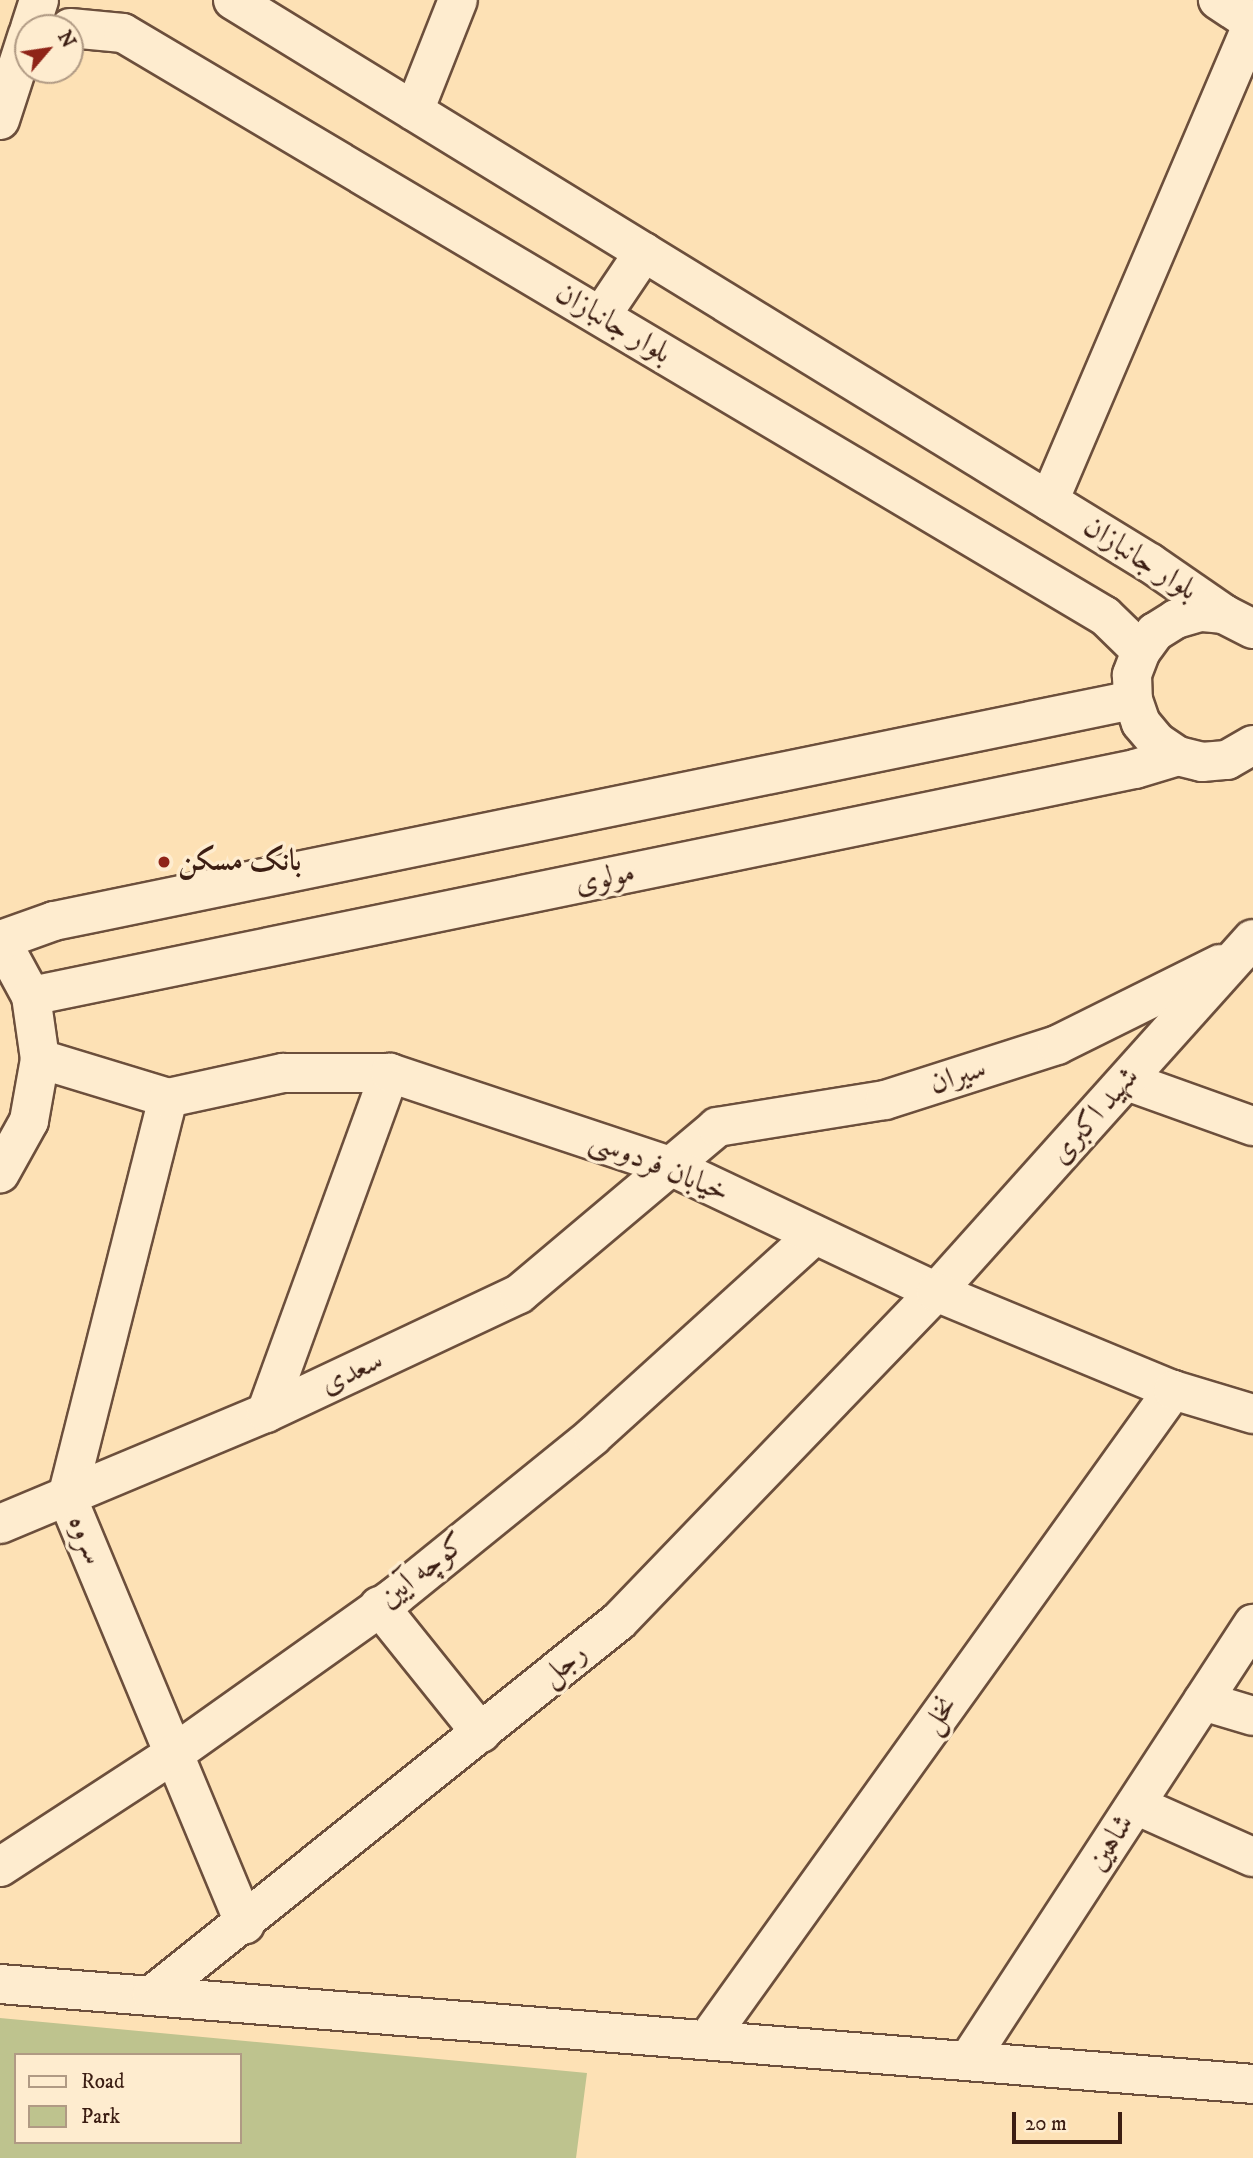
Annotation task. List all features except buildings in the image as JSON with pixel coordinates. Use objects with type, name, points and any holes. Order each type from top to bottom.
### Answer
[{"type":"street","name":"بلوار جانبازان","points":[[233,0],[1049,501],[1238,622]]},
{"type":"street","points":[[414,111],[457,0]]},
{"type":"street","points":[[1049,501],[1253,23],[1218,0]]},
{"type":"street","name":"بلوار جانبازان","points":[[84,29],[122,33],[1105,616],[1140,651]]},
{"type":"street","points":[[0,120],[16,84]]},
{"type":"street","points":[[601,317],[644,253]]},
{"type":"street","points":[[1238,622],[1200,612],[1176,619],[1155,632],[1140,651],[1132,675],[1133,700],[1141,723],[1157,743],[1178,756],[1202,762],[1227,760],[1253,746]]},
{"type":"street","points":[[0,1173],[29,1121],[40,1059],[31,996],[1,940],[54,921],[1133,700]]},
{"type":"street","name":"مولوی","points":[[31,996],[1108,775],[1178,756]]},
{"type":"street","name":"شهید اکبری","points":[[936,1292],[1248,952]]},
{"type":"street","name":"سیران","points":[[670,1166],[717,1127],[885,1100],[1056,1045],[1248,952]]},
{"type":"street","name":"خیابان فردوسی","points":[[40,1059],[168,1098],[283,1073],[390,1073],[670,1166],[936,1292],[1173,1390],[1253,1414]]},
{"type":"street","points":[[266,1413],[390,1073]]},
{"type":"street","points":[[1127,1081],[1253,1126]]},
{"type":"street","name":"سروه","points":[[168,1098],[67,1497],[245,1924]]},
{"type":"street","name":"سعدی","points":[[0,1524],[266,1413],[519,1294],[670,1166]]},
{"type":"street","name":"کوچه آیین","points":[[0,1867],[175,1754],[379,1606],[593,1436],[815,1235]]},
{"type":"street","name":"رجل","points":[[152,1995],[245,1924],[619,1620],[936,1292]]},
{"type":"street","name":"نخل","points":[[707,2040],[1173,1390]]},
{"type":"street","points":[[379,1606],[481,1733]]},
{"type":"street","name":"شاهین","points":[[968,2061],[1253,1624]]},
{"type":"street","points":[[1203,1702],[1253,1716]]},
{"type":"street","points":[[1136,1805],[1253,1857]]},
{"type":"street","points":[[0,1984],[1253,2084]]},
{"type":"green space","points":[[0,2018],[587,2073],[576,2158],[0,2158]]},
{"type":"place","name":"بانک مسکن","points":[[164,862]]}]
